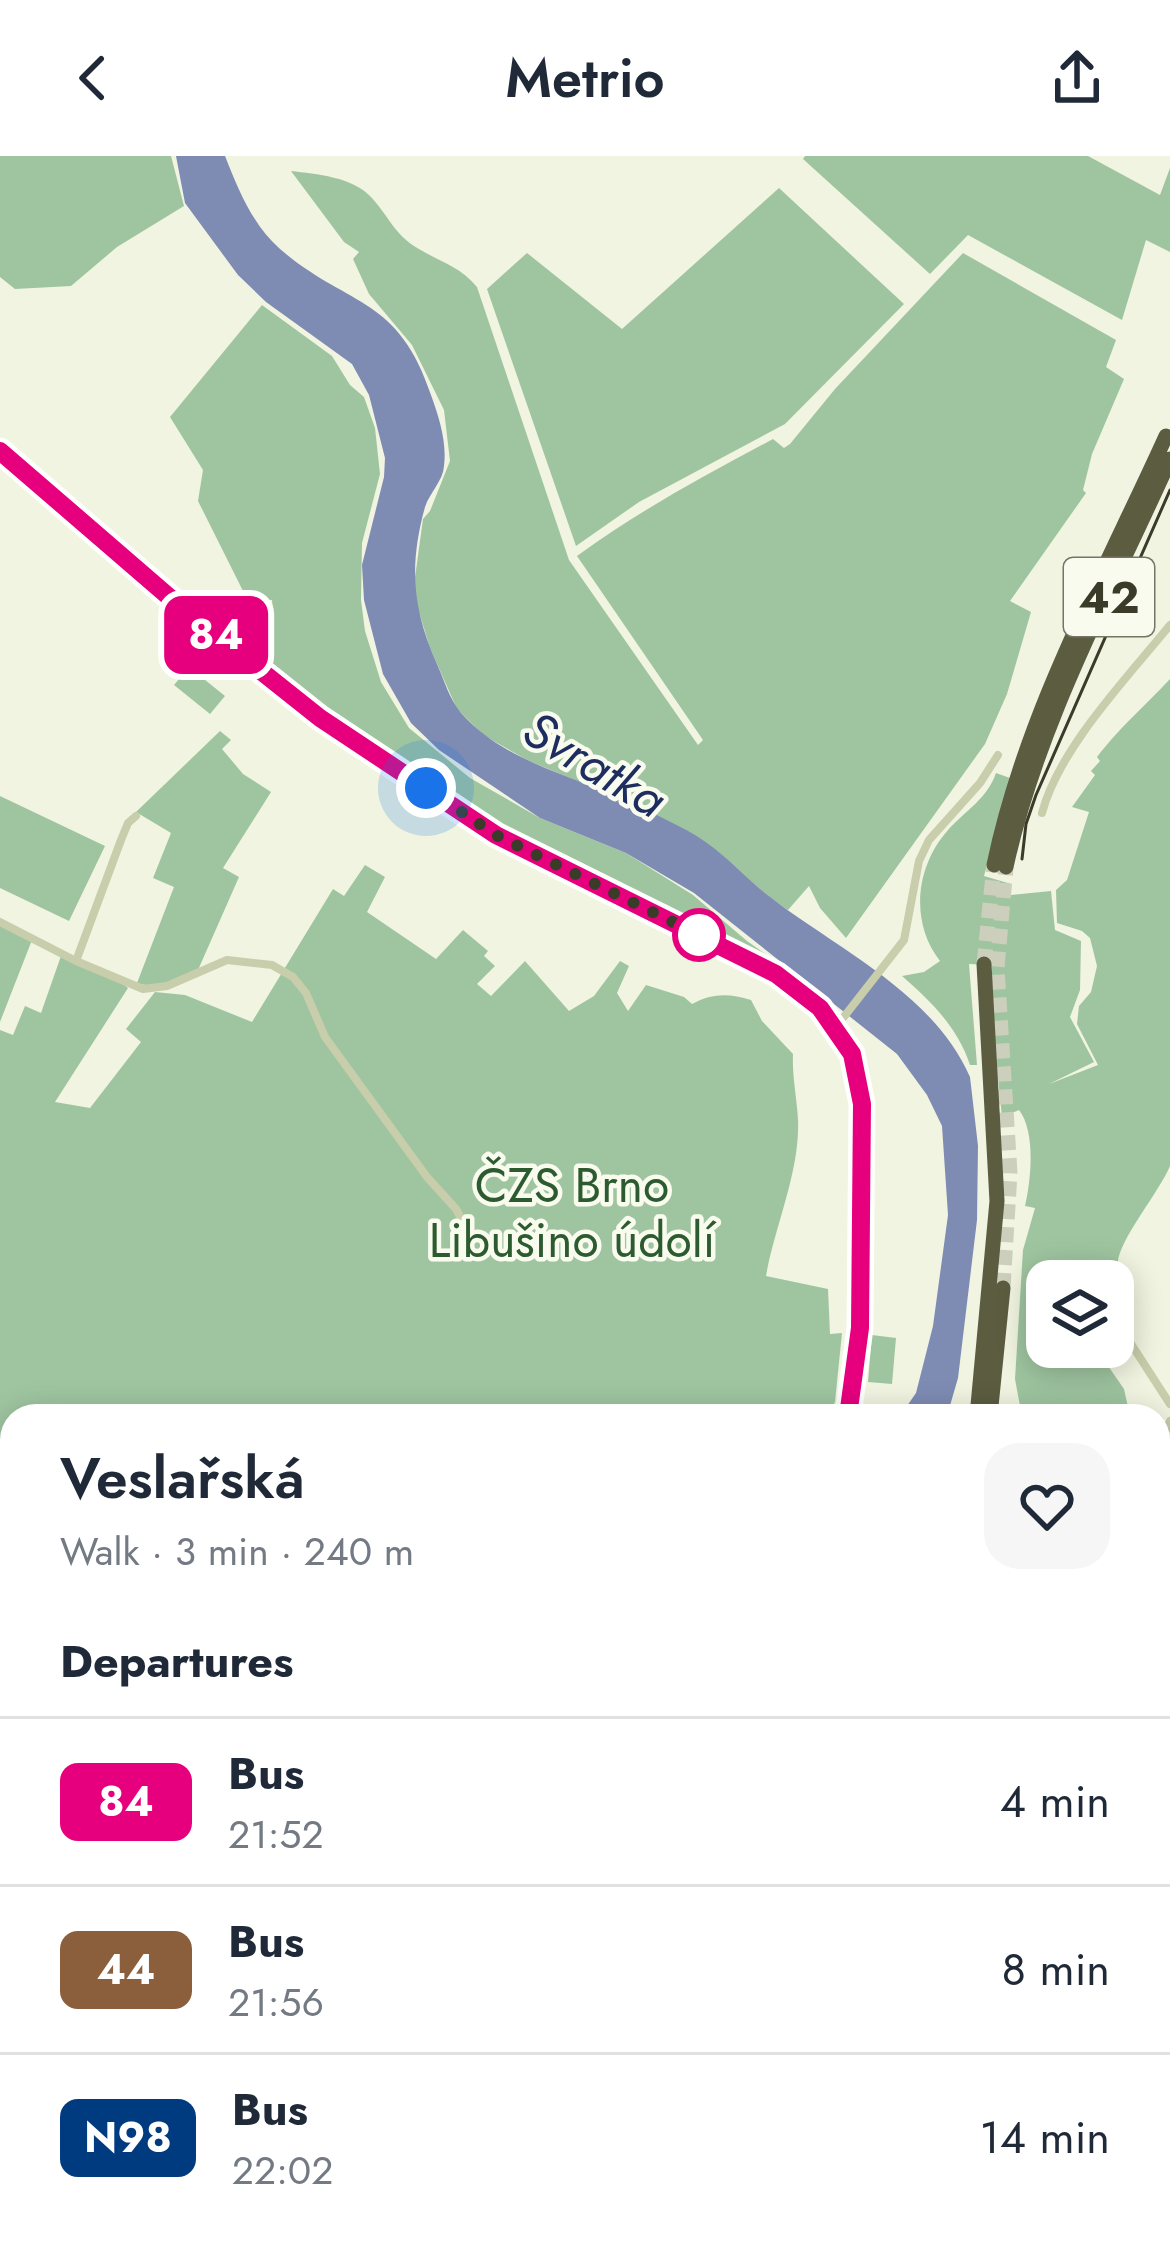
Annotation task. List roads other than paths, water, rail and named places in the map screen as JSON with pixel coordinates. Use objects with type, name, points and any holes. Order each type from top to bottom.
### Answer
[{"type":"highway","name":"42","points":[[1168,430],[1030,742],[1004,820],[1000,866],[1048,735],[1170,459]]},
{"type":"highway","points":[[978,1404],[997,1173],[984,964]]},
{"type":"highway","points":[[991,1404],[1003,1288]]},
{"type":"street","points":[[0,451],[183,609],[320,718],[496,835],[776,974],[841,1022],[862,1104],[860,1328],[850,1404]]},
{"type":"street","points":[[1042,813],[1074,748],[1170,625]]},
{"type":"street","points":[[841,1022],[908,931],[919,860],[929,840],[980,783],[998,755]]},
{"type":"street","points":[[76,961],[128,823],[136,816]]},
{"type":"street","points":[[0,922],[143,989],[166,986],[227,960],[272,965],[293,977],[306,993],[325,1036],[427,1177],[456,1209],[470,1235]]},
{"type":"street","points":[[1134,1348],[1170,1404]]},
{"type":"water","points":[[176,156],[225,156],[247,206],[270,239],[304,268],[386,320],[418,362],[439,421],[445,457],[420,528],[415,567],[418,605],[429,644],[461,713],[521,757],[636,805],[706,842],[770,897],[909,997],[954,1047],[970,1077],[978,1146],[977,1220],[958,1378],[950,1404],[908,1404],[916,1393],[933,1326],[948,1215],[942,1126],[927,1095],[897,1054],[694,893],[626,853],[540,818],[439,750],[411,723],[383,674],[364,600],[362,565],[385,458],[369,395],[352,364],[266,302],[238,275],[185,203]]},
{"type":"tunnel","points":[[984,964],[994,865]]},
{"type":"tunnel","points":[[1003,1288],[1010,1173],[997,968],[1006,867]]},
{"type":"tram line","points":[[1022,859],[1036,795],[1170,490]]},
{"type":"water label","name":"Svratka","points":[[595,764]]},
{"type":"park label","name":"ČZS Brno Libušino údolí","points":[[572,1212]]}]
